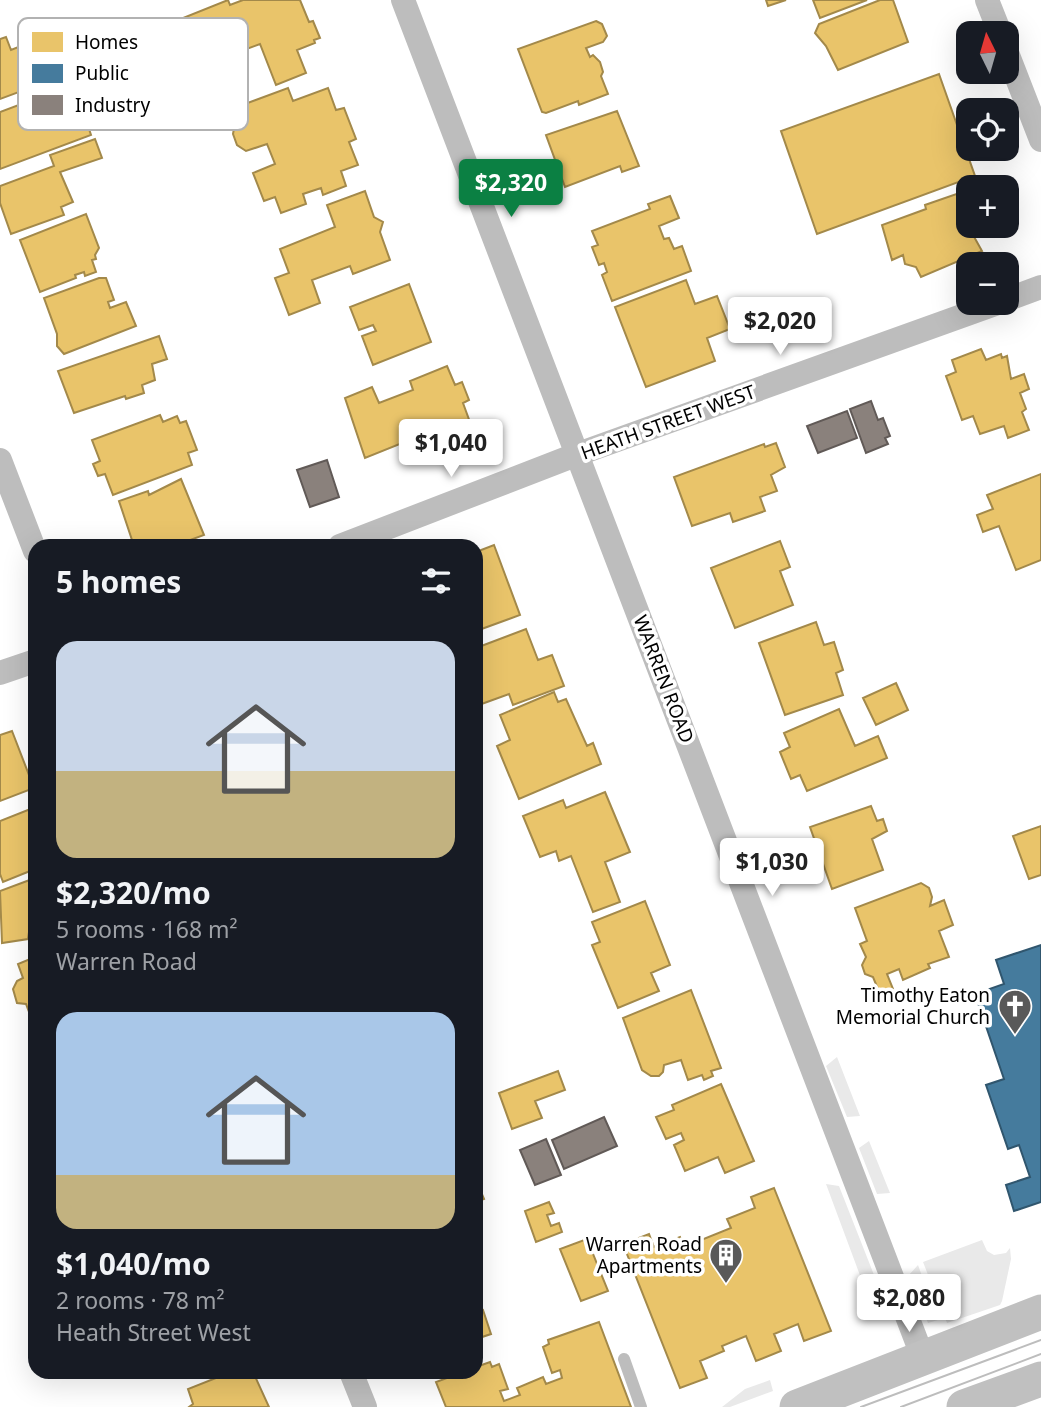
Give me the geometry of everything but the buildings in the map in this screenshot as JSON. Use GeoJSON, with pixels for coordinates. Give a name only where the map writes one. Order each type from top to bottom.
{"type":"FeatureCollection","features":[{"type":"Feature","properties":{"kind":"main road"},"geometry":{"type":"LineString","coordinates":[[797,1407],[1041,1312]]}},
{"type":"Feature","properties":{"kind":"main road"},"geometry":{"type":"LineString","coordinates":[[964,1407],[1041,1379]]}},
{"type":"Feature","properties":{"kind":"street","name":"WARREN ROAD"},"geometry":{"type":"LineString","coordinates":[[402,0],[923,1359]]}},
{"type":"Feature","properties":{"kind":"street"},"geometry":{"type":"LineString","coordinates":[[987,0],[995,21]]}},
{"type":"Feature","properties":{"kind":"street"},"geometry":{"type":"LineString","coordinates":[[1019,83],[1041,140]]}},
{"type":"Feature","properties":{"kind":"street"},"geometry":{"type":"LineString","coordinates":[[1019,295],[1041,287]]}},
{"type":"Feature","properties":{"kind":"street","name":"HEATH STREET WEST"},"geometry":{"type":"LineString","coordinates":[[358,539],[578,454],[965,315]]}},
{"type":"Feature","properties":{"kind":"street"},"geometry":{"type":"LineString","coordinates":[[0,460],[30,539]]}},
{"type":"Feature","properties":{"kind":"street"},"geometry":{"type":"LineString","coordinates":[[0,673],[28,663]]}},
{"type":"Feature","properties":{"kind":"street"},"geometry":{"type":"LineString","coordinates":[[354,1379],[365,1407]]}},
{"type":"Feature","properties":{"kind":"lane"},"geometry":{"type":"LineString","coordinates":[[624,1359],[641,1407]]}},
{"type":"Feature","properties":{"kind":"shaded area"},"geometry":{"type":"Polygon","coordinates":[[[837,1057],[860,1116],[847,1117],[826,1066],[837,1057]]]}},
{"type":"Feature","properties":{"kind":"shaded area"},"geometry":{"type":"Polygon","coordinates":[[[869,1141],[890,1193],[877,1194],[859,1148],[869,1141]]]}},
{"type":"Feature","properties":{"kind":"shaded area"},"geometry":{"type":"Polygon","coordinates":[[[826,1184],[839,1186],[887,1308],[874,1313],[826,1184]]]}},
{"type":"Feature","properties":{"kind":"shaded area"},"geometry":{"type":"Polygon","coordinates":[[[982,1240],[987,1251],[994,1255],[1006,1253],[1010,1248],[1011,1259],[1002,1301],[1000,1305],[947,1323],[923,1262],[982,1240]]]}},
{"type":"Feature","properties":{"kind":"shaded area"},"geometry":{"type":"Polygon","coordinates":[[[918,1265],[938,1320],[928,1323],[908,1276],[918,1265]]]}},
{"type":"Feature","properties":{"kind":"shaded area"},"geometry":{"type":"Polygon","coordinates":[[[770,1380],[773,1391],[730,1407],[722,1407],[745,1389],[770,1380]]]}},
{"type":"Feature","properties":{"kind":"tram line"},"geometry":{"type":"LineString","coordinates":[[861,1407],[1041,1340]]}},
{"type":"Feature","properties":{"kind":"tram line"},"geometry":{"type":"LineString","coordinates":[[901,1407],[1041,1354]]}},
{"type":"Feature","properties":{"kind":"place","name":"Timothy Eaton Memorial Church"},"geometry":{"type":"Point","coordinates":[1015,1036]}},
{"type":"Feature","properties":{"kind":"place","name":"Warren Road Apartments"},"geometry":{"type":"Point","coordinates":[726,1285]}}]}
